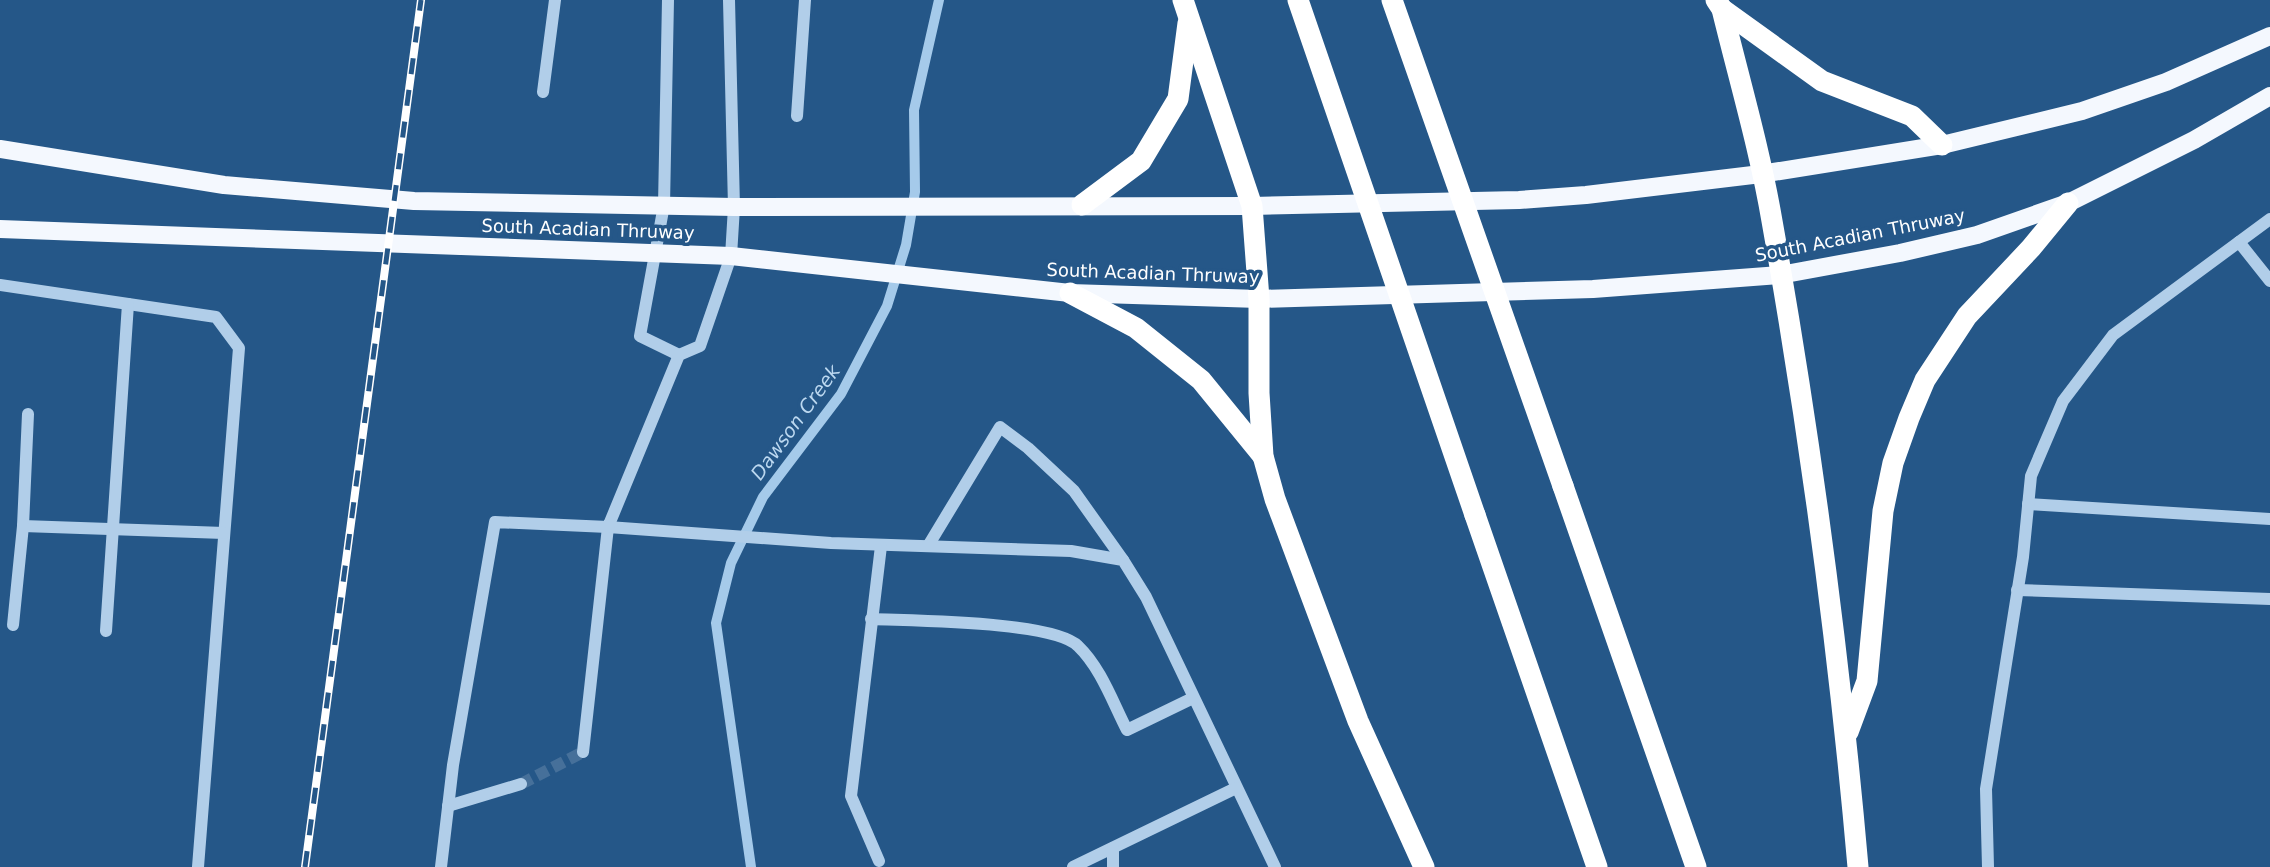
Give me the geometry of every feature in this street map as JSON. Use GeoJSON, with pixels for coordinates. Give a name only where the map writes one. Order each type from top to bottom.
{"type":"FeatureCollection","features":[{"type":"Feature","properties":{"kind":"highway"},"geometry":{"type":"LineString","coordinates":[[1298,0],[1597,867]]}},
{"type":"Feature","properties":{"kind":"highway"},"geometry":{"type":"LineString","coordinates":[[1392,0],[1696,867]]}},
{"type":"Feature","properties":{"kind":"highway"},"geometry":{"type":"LineString","coordinates":[[1719,5],[1822,81],[1912,116],[1942,145]]}},
{"type":"Feature","properties":{"kind":"highway"},"geometry":{"type":"LineString","coordinates":[[1719,5],[1772,218],[1820,519],[1846,737],[1858,867]]}},
{"type":"Feature","properties":{"kind":"highway"},"geometry":{"type":"LineString","coordinates":[[1082,205],[1141,161],[1178,99],[1186,9]]}},
{"type":"Feature","properties":{"kind":"highway"},"geometry":{"type":"LineString","coordinates":[[1186,9],[1252,206],[1259,299],[1259,393],[1263,456],[1275,499],[1358,721],[1424,867]]}},
{"type":"Feature","properties":{"kind":"highway"},"geometry":{"type":"LineString","coordinates":[[1846,737],[1867,681],[1878,549],[1890,475],[1920,393],[1967,316],[2031,248],[2068,203]]}},
{"type":"Feature","properties":{"kind":"highway"},"geometry":{"type":"LineString","coordinates":[[1070,293],[1136,328],[1202,380],[1263,456]]}},
{"type":"Feature","properties":{"kind":"main road","name":"South Acadian Thruway"},"geometry":{"type":"LineString","coordinates":[[0,149],[223,185],[352,198],[734,207],[1252,206],[1519,200],[1586,195],[1761,174],[1942,145],[2082,111],[2166,82],[2270,36]]}},
{"type":"Feature","properties":{"kind":"main road","name":"South Acadian Thruway"},"geometry":{"type":"LineString","coordinates":[[0,229],[731,256],[1070,293],[1259,299],[1593,289],[1780,275],[1900,253],[1977,235],[2068,203],[2194,140],[2270,96]]}},
{"type":"Feature","properties":{"kind":"lane"},"geometry":{"type":"LineString","coordinates":[[543,92],[555,0]]}},
{"type":"Feature","properties":{"kind":"lane"},"geometry":{"type":"LineString","coordinates":[[668,0],[664,205],[640,336],[679,355]]}},
{"type":"Feature","properties":{"kind":"lane"},"geometry":{"type":"LineString","coordinates":[[583,752],[608,527],[679,355],[700,346],[731,256],[734,207],[729,0]]}},
{"type":"Feature","properties":{"kind":"lane"},"geometry":{"type":"LineString","coordinates":[[797,116],[805,0]]}},
{"type":"Feature","properties":{"kind":"lane"},"geometry":{"type":"LineString","coordinates":[[1989,867],[1986,789],[2017,590],[2031,476],[2063,401],[2113,335],[2270,219]]}},
{"type":"Feature","properties":{"kind":"lane"},"geometry":{"type":"LineString","coordinates":[[2239,242],[2270,281]]}},
{"type":"Feature","properties":{"kind":"lane"},"geometry":{"type":"LineString","coordinates":[[0,285],[216,317],[239,348],[198,867]]}},
{"type":"Feature","properties":{"kind":"lane"},"geometry":{"type":"LineString","coordinates":[[106,631],[128,304]]}},
{"type":"Feature","properties":{"kind":"lane"},"geometry":{"type":"LineString","coordinates":[[13,625],[23,526],[29,414]]}},
{"type":"Feature","properties":{"kind":"lane"},"geometry":{"type":"LineString","coordinates":[[928,546],[1000,427],[1028,448],[1074,491],[1124,560],[1146,597],[1275,867]]}},
{"type":"Feature","properties":{"kind":"lane"},"geometry":{"type":"LineString","coordinates":[[2028,504],[2270,519]]}},
{"type":"Feature","properties":{"kind":"lane"},"geometry":{"type":"LineString","coordinates":[[441,867],[448,806],[495,522],[654,529],[831,544],[1071,551],[1124,560]]}},
{"type":"Feature","properties":{"kind":"lane"},"geometry":{"type":"LineString","coordinates":[[23,526],[224,533]]}},
{"type":"Feature","properties":{"kind":"lane"},"geometry":{"type":"LineString","coordinates":[[878,861],[851,796],[881,546]]}},
{"type":"Feature","properties":{"kind":"lane"},"geometry":{"type":"LineString","coordinates":[[2017,590],[2270,599]]}},
{"type":"Feature","properties":{"kind":"lane"},"geometry":{"type":"LineString","coordinates":[[871,619],[1033,629],[1077,644],[1097,671],[1127,730],[1194,698]]}},
{"type":"Feature","properties":{"kind":"lane"},"geometry":{"type":"LineString","coordinates":[[448,806],[521,784]]}},
{"type":"Feature","properties":{"kind":"lane"},"geometry":{"type":"LineString","coordinates":[[1073,867],[1236,788]]}},
{"type":"Feature","properties":{"kind":"lane"},"geometry":{"type":"LineString","coordinates":[[1113,848],[1113,867]]}},
{"type":"Feature","properties":{"kind":"waterway","name":"Dawson Creek"},"geometry":{"type":"LineString","coordinates":[[751,867],[716,623],[731,563],[763,497],[841,394],[887,306],[906,245],[915,192],[914,110],[939,0]]}},
{"type":"Feature","properties":{"kind":"tunnel"},"geometry":{"type":"LineString","coordinates":[[521,784],[583,752]]}},
{"type":"Feature","properties":{"kind":"railway"},"geometry":{"type":"LineString","coordinates":[[305,867],[421,0]]}}]}
